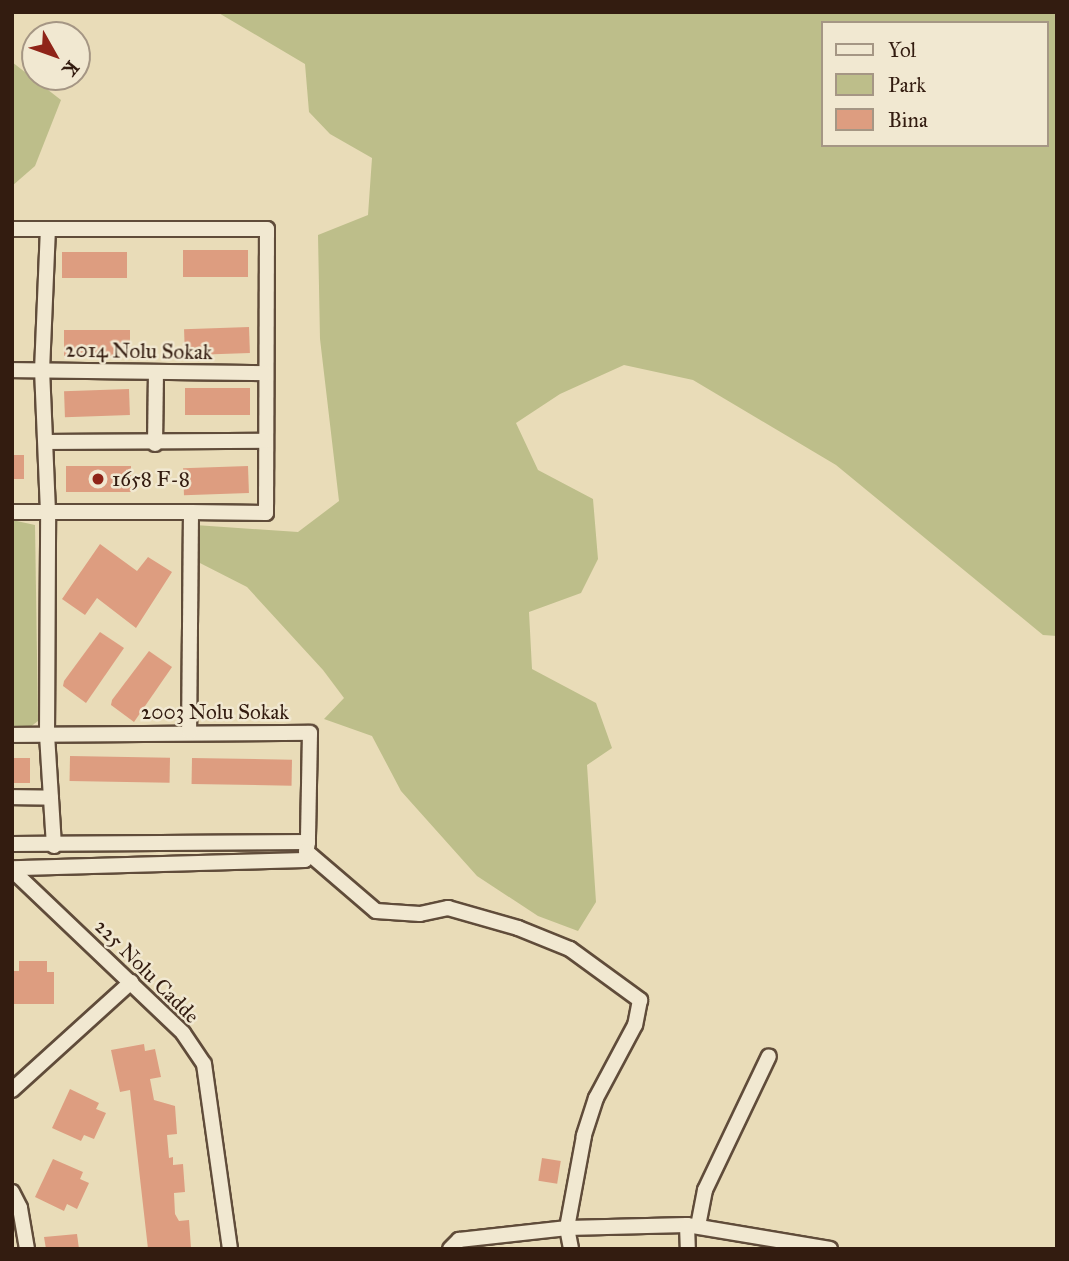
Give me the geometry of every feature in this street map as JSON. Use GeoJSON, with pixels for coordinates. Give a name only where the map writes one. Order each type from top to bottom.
{"type":"FeatureCollection","features":[{"type":"Feature","properties":{"kind":"street"},"geometry":{"type":"LineString","coordinates":[[12,229],[267,229],[266,513],[12,512]]}},
{"type":"Feature","properties":{"kind":"street"},"geometry":{"type":"LineString","coordinates":[[48,230],[42,371],[48,512],[47,735],[54,846]]}},
{"type":"Feature","properties":{"kind":"street","name":"2014 Nolu Sokak"},"geometry":{"type":"LineString","coordinates":[[12,370],[265,373]]}},
{"type":"Feature","properties":{"kind":"street"},"geometry":{"type":"LineString","coordinates":[[155,444],[156,372]]}},
{"type":"Feature","properties":{"kind":"street"},"geometry":{"type":"LineString","coordinates":[[47,442],[155,444],[266,441]]}},
{"type":"Feature","properties":{"kind":"street"},"geometry":{"type":"LineString","coordinates":[[190,732],[191,512]]}},
{"type":"Feature","properties":{"kind":"street","name":"2003 Nolu Sokak"},"geometry":{"type":"LineString","coordinates":[[12,735],[310,733],[307,846]]}},
{"type":"Feature","properties":{"kind":"street"},"geometry":{"type":"LineString","coordinates":[[12,797],[51,797]]}},
{"type":"Feature","properties":{"kind":"street"},"geometry":{"type":"LineString","coordinates":[[16,868],[37,843]]}},
{"type":"Feature","properties":{"kind":"street"},"geometry":{"type":"LineString","coordinates":[[12,844],[307,846],[376,911],[420,914],[448,908],[519,928],[570,949],[640,1000],[635,1025],[596,1098],[567,1228],[570,1249]]}},
{"type":"Feature","properties":{"kind":"street"},"geometry":{"type":"LineString","coordinates":[[16,868],[305,860],[307,846]]}},
{"type":"Feature","properties":{"kind":"street","name":"225 Nolu Cadde"},"geometry":{"type":"LineString","coordinates":[[16,868],[183,1033],[204,1064],[230,1249]]}},
{"type":"Feature","properties":{"kind":"street"},"geometry":{"type":"LineString","coordinates":[[12,1090],[131,982]]}},
{"type":"Feature","properties":{"kind":"street"},"geometry":{"type":"LineString","coordinates":[[688,1249],[705,1190],[769,1056]]}},
{"type":"Feature","properties":{"kind":"street"},"geometry":{"type":"LineString","coordinates":[[12,1192],[20,1208],[27,1249]]}},
{"type":"Feature","properties":{"kind":"street"},"geometry":{"type":"LineString","coordinates":[[450,1249],[459,1240],[567,1228],[693,1226],[830,1249]]}},
{"type":"Feature","properties":{"kind":"green space"},"geometry":{"type":"Polygon","coordinates":[[[217,12],[1057,12],[1057,636],[1043,635],[836,465],[693,380],[624,365],[560,394],[516,423],[538,470],[593,499],[598,559],[581,593],[529,612],[532,669],[596,703],[612,748],[587,765],[596,902],[578,931],[538,916],[477,876],[401,791],[372,736],[324,719],[344,698],[323,670],[247,587],[196,561],[195,525],[298,532],[339,501],[320,339],[318,235],[368,215],[372,158],[330,134],[309,112],[305,64],[217,12]]]}},
{"type":"Feature","properties":{"kind":"green space"},"geometry":{"type":"Polygon","coordinates":[[[12,62],[21,69],[21,91],[49,91],[61,100],[35,166],[12,186],[12,62]]]}},
{"type":"Feature","properties":{"kind":"green space"},"geometry":{"type":"Polygon","coordinates":[[[12,520],[35,525],[38,721],[29,728],[12,728],[12,520]]]}},
{"type":"Feature","properties":{"kind":"building"},"geometry":{"type":"Polygon","coordinates":[[[183,250],[248,250],[248,277],[183,277],[183,250]]]}},
{"type":"Feature","properties":{"kind":"building"},"geometry":{"type":"Polygon","coordinates":[[[62,252],[127,252],[127,278],[62,278],[62,252]]]}},
{"type":"Feature","properties":{"kind":"building"},"geometry":{"type":"Polygon","coordinates":[[[249,327],[250,353],[185,355],[184,329],[249,327]]]}},
{"type":"Feature","properties":{"kind":"building"},"geometry":{"type":"Polygon","coordinates":[[[64,330],[130,330],[130,356],[64,356],[64,330]]]}},
{"type":"Feature","properties":{"kind":"building"},"geometry":{"type":"Polygon","coordinates":[[[185,388],[250,388],[250,415],[185,415],[185,388]]]}},
{"type":"Feature","properties":{"kind":"building"},"geometry":{"type":"Polygon","coordinates":[[[129,389],[130,415],[65,417],[64,391],[129,389]]]}},
{"type":"Feature","properties":{"kind":"building"},"geometry":{"type":"Polygon","coordinates":[[[12,455],[24,455],[24,479],[12,479],[12,455]]]}},
{"type":"Feature","properties":{"kind":"building","name":"1658 F-8"},"geometry":{"type":"Polygon","coordinates":[[[66,466],[131,466],[131,492],[66,492],[66,466]]]}},
{"type":"Feature","properties":{"kind":"building"},"geometry":{"type":"Polygon","coordinates":[[[248,466],[249,493],[184,495],[183,468],[248,466]]]}},
{"type":"Feature","properties":{"kind":"building"},"geometry":{"type":"Polygon","coordinates":[[[100,544],[137,571],[148,557],[172,572],[136,628],[97,598],[85,615],[62,599],[100,544]]]}},
{"type":"Feature","properties":{"kind":"building"},"geometry":{"type":"Polygon","coordinates":[[[100,632],[124,648],[86,703],[63,686],[100,632]]]}},
{"type":"Feature","properties":{"kind":"building"},"geometry":{"type":"Polygon","coordinates":[[[149,651],[172,667],[134,722],[111,705],[112,700],[149,651]]]}},
{"type":"Feature","properties":{"kind":"building"},"geometry":{"type":"Polygon","coordinates":[[[70,756],[170,758],[170,783],[70,781],[70,756]]]}},
{"type":"Feature","properties":{"kind":"building"},"geometry":{"type":"Polygon","coordinates":[[[12,758],[30,758],[30,783],[12,783],[12,758]]]}},
{"type":"Feature","properties":{"kind":"building"},"geometry":{"type":"Polygon","coordinates":[[[192,758],[292,760],[292,786],[192,784],[192,758]]]}},
{"type":"Feature","properties":{"kind":"building"},"geometry":{"type":"Polygon","coordinates":[[[19,961],[47,961],[47,972],[54,972],[54,1004],[12,1004],[12,971],[19,971],[19,961]]]}},
{"type":"Feature","properties":{"kind":"building"},"geometry":{"type":"Polygon","coordinates":[[[144,1044],[145,1051],[155,1049],[161,1077],[150,1079],[154,1100],[175,1106],[177,1134],[167,1135],[169,1158],[173,1157],[173,1165],[183,1164],[185,1192],[174,1193],[175,1214],[179,1221],[189,1220],[191,1248],[148,1249],[130,1090],[120,1092],[111,1050],[144,1044]]]}},
{"type":"Feature","properties":{"kind":"building"},"geometry":{"type":"Polygon","coordinates":[[[70,1089],[99,1103],[96,1109],[106,1113],[94,1139],[84,1135],[81,1141],[52,1128],[70,1089]]]}},
{"type":"Feature","properties":{"kind":"building"},"geometry":{"type":"Polygon","coordinates":[[[542,1158],[561,1161],[557,1184],[538,1181],[542,1158]]]}},
{"type":"Feature","properties":{"kind":"building"},"geometry":{"type":"Polygon","coordinates":[[[53,1159],[83,1172],[80,1179],[89,1183],[77,1209],[67,1204],[64,1211],[35,1197],[53,1159]]]}},
{"type":"Feature","properties":{"kind":"building"},"geometry":{"type":"Polygon","coordinates":[[[77,1234],[79,1249],[46,1249],[44,1237],[77,1234]]]}},
{"type":"Feature","properties":{"kind":"place","name":"1658 F-8"},"geometry":{"type":"Point","coordinates":[98,479]}}]}
